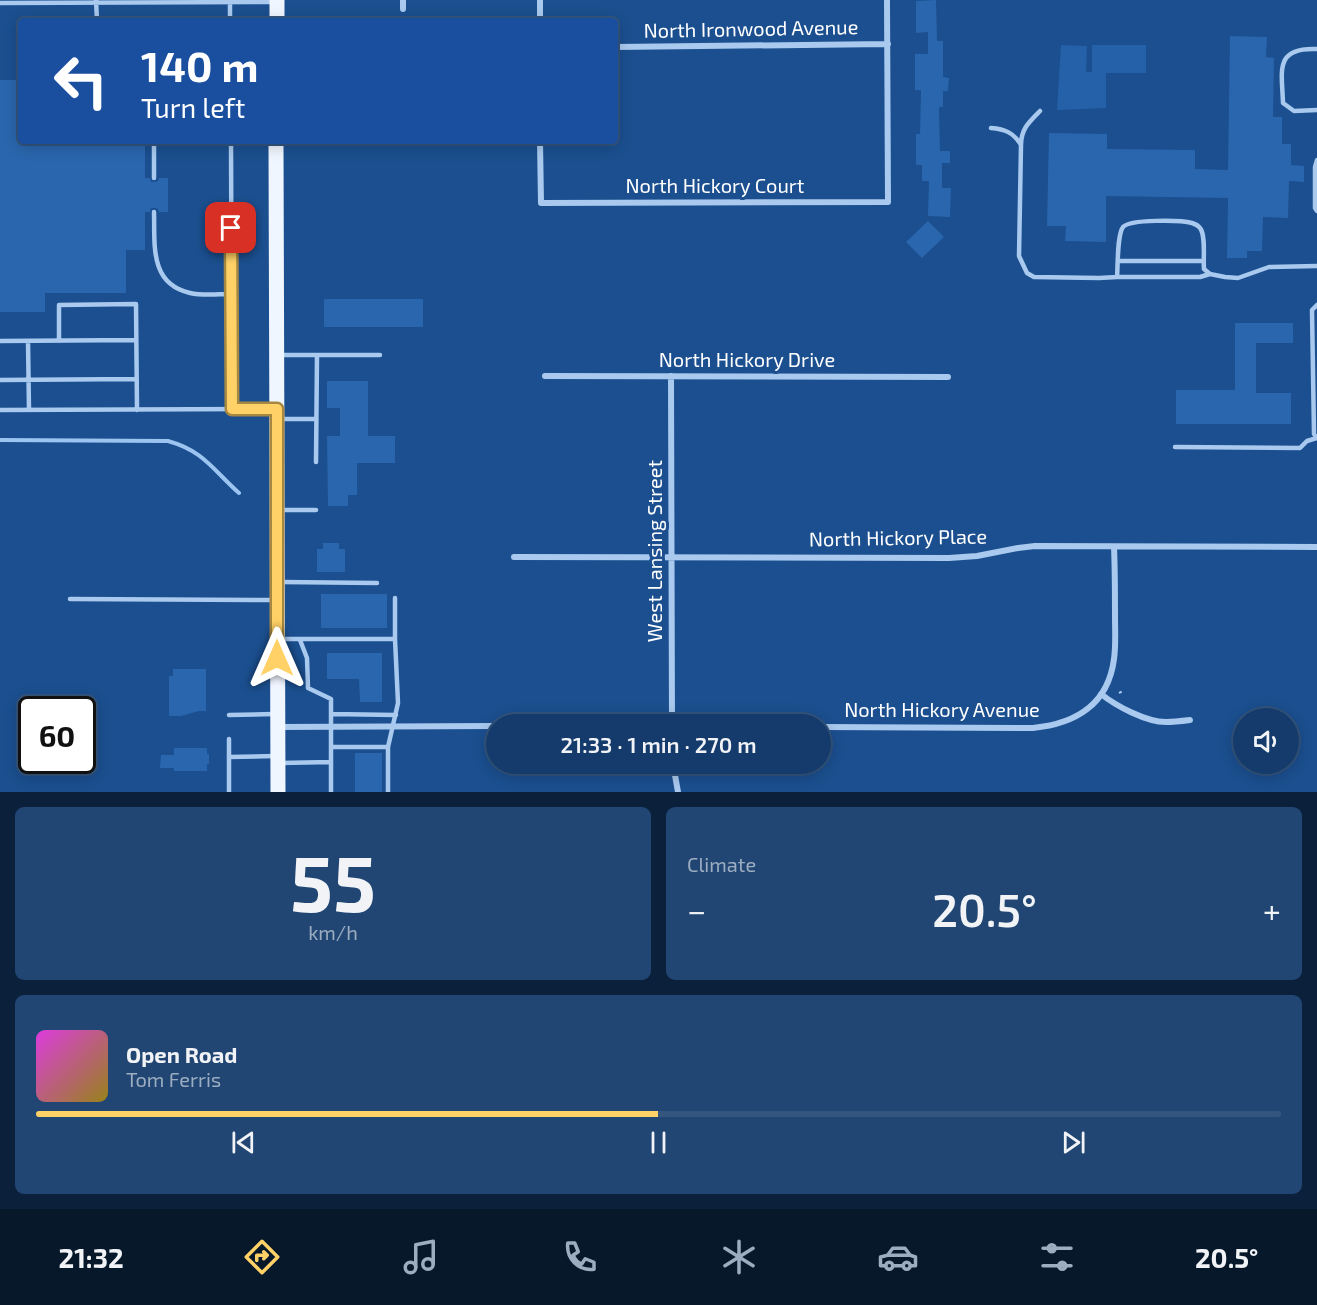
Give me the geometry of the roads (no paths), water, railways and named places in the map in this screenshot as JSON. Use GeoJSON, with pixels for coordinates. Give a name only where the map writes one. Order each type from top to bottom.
{"type":"FeatureCollection","features":[{"type":"Feature","properties":{"kind":"main road"},"geometry":{"type":"LineString","coordinates":[[277,1],[277,18]]}},
{"type":"Feature","properties":{"kind":"main road"},"geometry":{"type":"LineString","coordinates":[[276,144],[278,792]]}},
{"type":"Feature","properties":{"kind":"street"},"geometry":{"type":"LineString","coordinates":[[403,0],[403,9]]}},
{"type":"Feature","properties":{"kind":"street"},"geometry":{"type":"LineString","coordinates":[[540,0],[540,18]]}},
{"type":"Feature","properties":{"kind":"street"},"geometry":{"type":"LineString","coordinates":[[888,0],[888,44]]}},
{"type":"Feature","properties":{"kind":"street","name":"North Ironwood Avenue"},"geometry":{"type":"LineString","coordinates":[[618,47],[888,44]]}},
{"type":"Feature","properties":{"kind":"street","name":"North Hickory Court"},"geometry":{"type":"LineString","coordinates":[[540,144],[541,203],[888,202],[888,44]]}},
{"type":"Feature","properties":{"kind":"street","name":"North Hickory Drive"},"geometry":{"type":"LineString","coordinates":[[545,376],[948,377]]}},
{"type":"Feature","properties":{"kind":"street","name":"West Lansing Street"},"geometry":{"type":"LineString","coordinates":[[671,376],[672,714]]}},
{"type":"Feature","properties":{"kind":"street","name":"North Hickory Place"},"geometry":{"type":"LineString","coordinates":[[514,556],[960,557],[987,555],[1025,547],[1317,547]]}},
{"type":"Feature","properties":{"kind":"street"},"geometry":{"type":"LineString","coordinates":[[1114,547],[1115,656],[1109,678],[1101,694],[1117,705],[1152,719],[1166,722],[1190,720]]}},
{"type":"Feature","properties":{"kind":"street","name":"North Hickory Avenue"},"geometry":{"type":"LineString","coordinates":[[831,727],[1033,728],[1075,718],[1089,708],[1101,694]]}},
{"type":"Feature","properties":{"kind":"street"},"geometry":{"type":"LineString","coordinates":[[277,721],[331,726],[486,726]]}},
{"type":"Feature","properties":{"kind":"street"},"geometry":{"type":"LineString","coordinates":[[675,774],[678,792]]}},
{"type":"Feature","properties":{"kind":"lane"},"geometry":{"type":"LineString","coordinates":[[96,1],[97,18]]}},
{"type":"Feature","properties":{"kind":"lane"},"geometry":{"type":"LineString","coordinates":[[230,1],[230,18]]}},
{"type":"Feature","properties":{"kind":"lane"},"geometry":{"type":"LineString","coordinates":[[0,3],[277,1]]}},
{"type":"Feature","properties":{"kind":"lane"},"geometry":{"type":"LineString","coordinates":[[1317,49],[1304,48],[1291,51],[1284,59],[1282,72],[1282,103],[1294,111],[1317,110]]}},
{"type":"Feature","properties":{"kind":"lane"},"geometry":{"type":"LineString","coordinates":[[1040,111],[1026,126],[1021,137],[1019,256],[1028,273],[1034,277],[1099,278],[1200,277],[1210,274]]}},
{"type":"Feature","properties":{"kind":"lane"},"geometry":{"type":"LineString","coordinates":[[991,128],[1009,132],[1021,145]]}},
{"type":"Feature","properties":{"kind":"lane"},"geometry":{"type":"LineString","coordinates":[[154,144],[154,178]]}},
{"type":"Feature","properties":{"kind":"lane"},"geometry":{"type":"LineString","coordinates":[[231,144],[232,409]]}},
{"type":"Feature","properties":{"kind":"lane"},"geometry":{"type":"LineString","coordinates":[[1317,160],[1315,208],[1317,211]]}},
{"type":"Feature","properties":{"kind":"lane"},"geometry":{"type":"LineString","coordinates":[[154,212],[157,264],[171,284],[191,294],[232,294]]}},
{"type":"Feature","properties":{"kind":"lane"},"geometry":{"type":"LineString","coordinates":[[1118,277],[1120,234],[1124,226],[1140,221],[1191,223],[1200,228],[1203,235],[1204,269],[1210,274],[1225,278],[1238,278],[1269,267],[1317,266]]}},
{"type":"Feature","properties":{"kind":"lane"},"geometry":{"type":"LineString","coordinates":[[1118,261],[1203,261]]}},
{"type":"Feature","properties":{"kind":"lane"},"geometry":{"type":"LineString","coordinates":[[59,341],[59,305],[136,304],[137,410]]}},
{"type":"Feature","properties":{"kind":"lane"},"geometry":{"type":"LineString","coordinates":[[1175,447],[1300,448],[1307,441],[1317,438],[1314,434],[1312,310],[1317,305]]}},
{"type":"Feature","properties":{"kind":"lane"},"geometry":{"type":"LineString","coordinates":[[0,341],[136,340]]}},
{"type":"Feature","properties":{"kind":"lane"},"geometry":{"type":"LineString","coordinates":[[28,341],[29,410]]}},
{"type":"Feature","properties":{"kind":"lane"},"geometry":{"type":"LineString","coordinates":[[277,355],[380,355]]}},
{"type":"Feature","properties":{"kind":"lane"},"geometry":{"type":"LineString","coordinates":[[316,355],[316,462]]}},
{"type":"Feature","properties":{"kind":"lane"},"geometry":{"type":"LineString","coordinates":[[0,380],[137,379]]}},
{"type":"Feature","properties":{"kind":"lane"},"geometry":{"type":"LineString","coordinates":[[0,410],[232,409],[316,419]]}},
{"type":"Feature","properties":{"kind":"lane"},"geometry":{"type":"LineString","coordinates":[[277,510],[316,510]]}},
{"type":"Feature","properties":{"kind":"lane"},"geometry":{"type":"LineString","coordinates":[[277,582],[377,583]]}},
{"type":"Feature","properties":{"kind":"lane"},"geometry":{"type":"LineString","coordinates":[[388,792],[388,747],[398,703],[395,598]]}},
{"type":"Feature","properties":{"kind":"lane"},"geometry":{"type":"LineString","coordinates":[[70,599],[277,600]]}},
{"type":"Feature","properties":{"kind":"lane"},"geometry":{"type":"LineString","coordinates":[[277,639],[395,639]]}},
{"type":"Feature","properties":{"kind":"lane"},"geometry":{"type":"LineString","coordinates":[[300,640],[307,658],[308,688],[331,699],[331,792]]}},
{"type":"Feature","properties":{"kind":"lane"},"geometry":{"type":"LineString","coordinates":[[331,714],[396,714]]}},
{"type":"Feature","properties":{"kind":"lane"},"geometry":{"type":"LineString","coordinates":[[229,715],[277,721]]}},
{"type":"Feature","properties":{"kind":"lane"},"geometry":{"type":"LineString","coordinates":[[229,739],[229,792]]}},
{"type":"Feature","properties":{"kind":"lane"},"geometry":{"type":"LineString","coordinates":[[331,747],[388,747]]}},
{"type":"Feature","properties":{"kind":"lane"},"geometry":{"type":"LineString","coordinates":[[229,757],[331,762]]}},
{"type":"Feature","properties":{"kind":"waterway"},"geometry":{"type":"LineString","coordinates":[[0,440],[168,441],[191,450],[239,493]]}}]}
